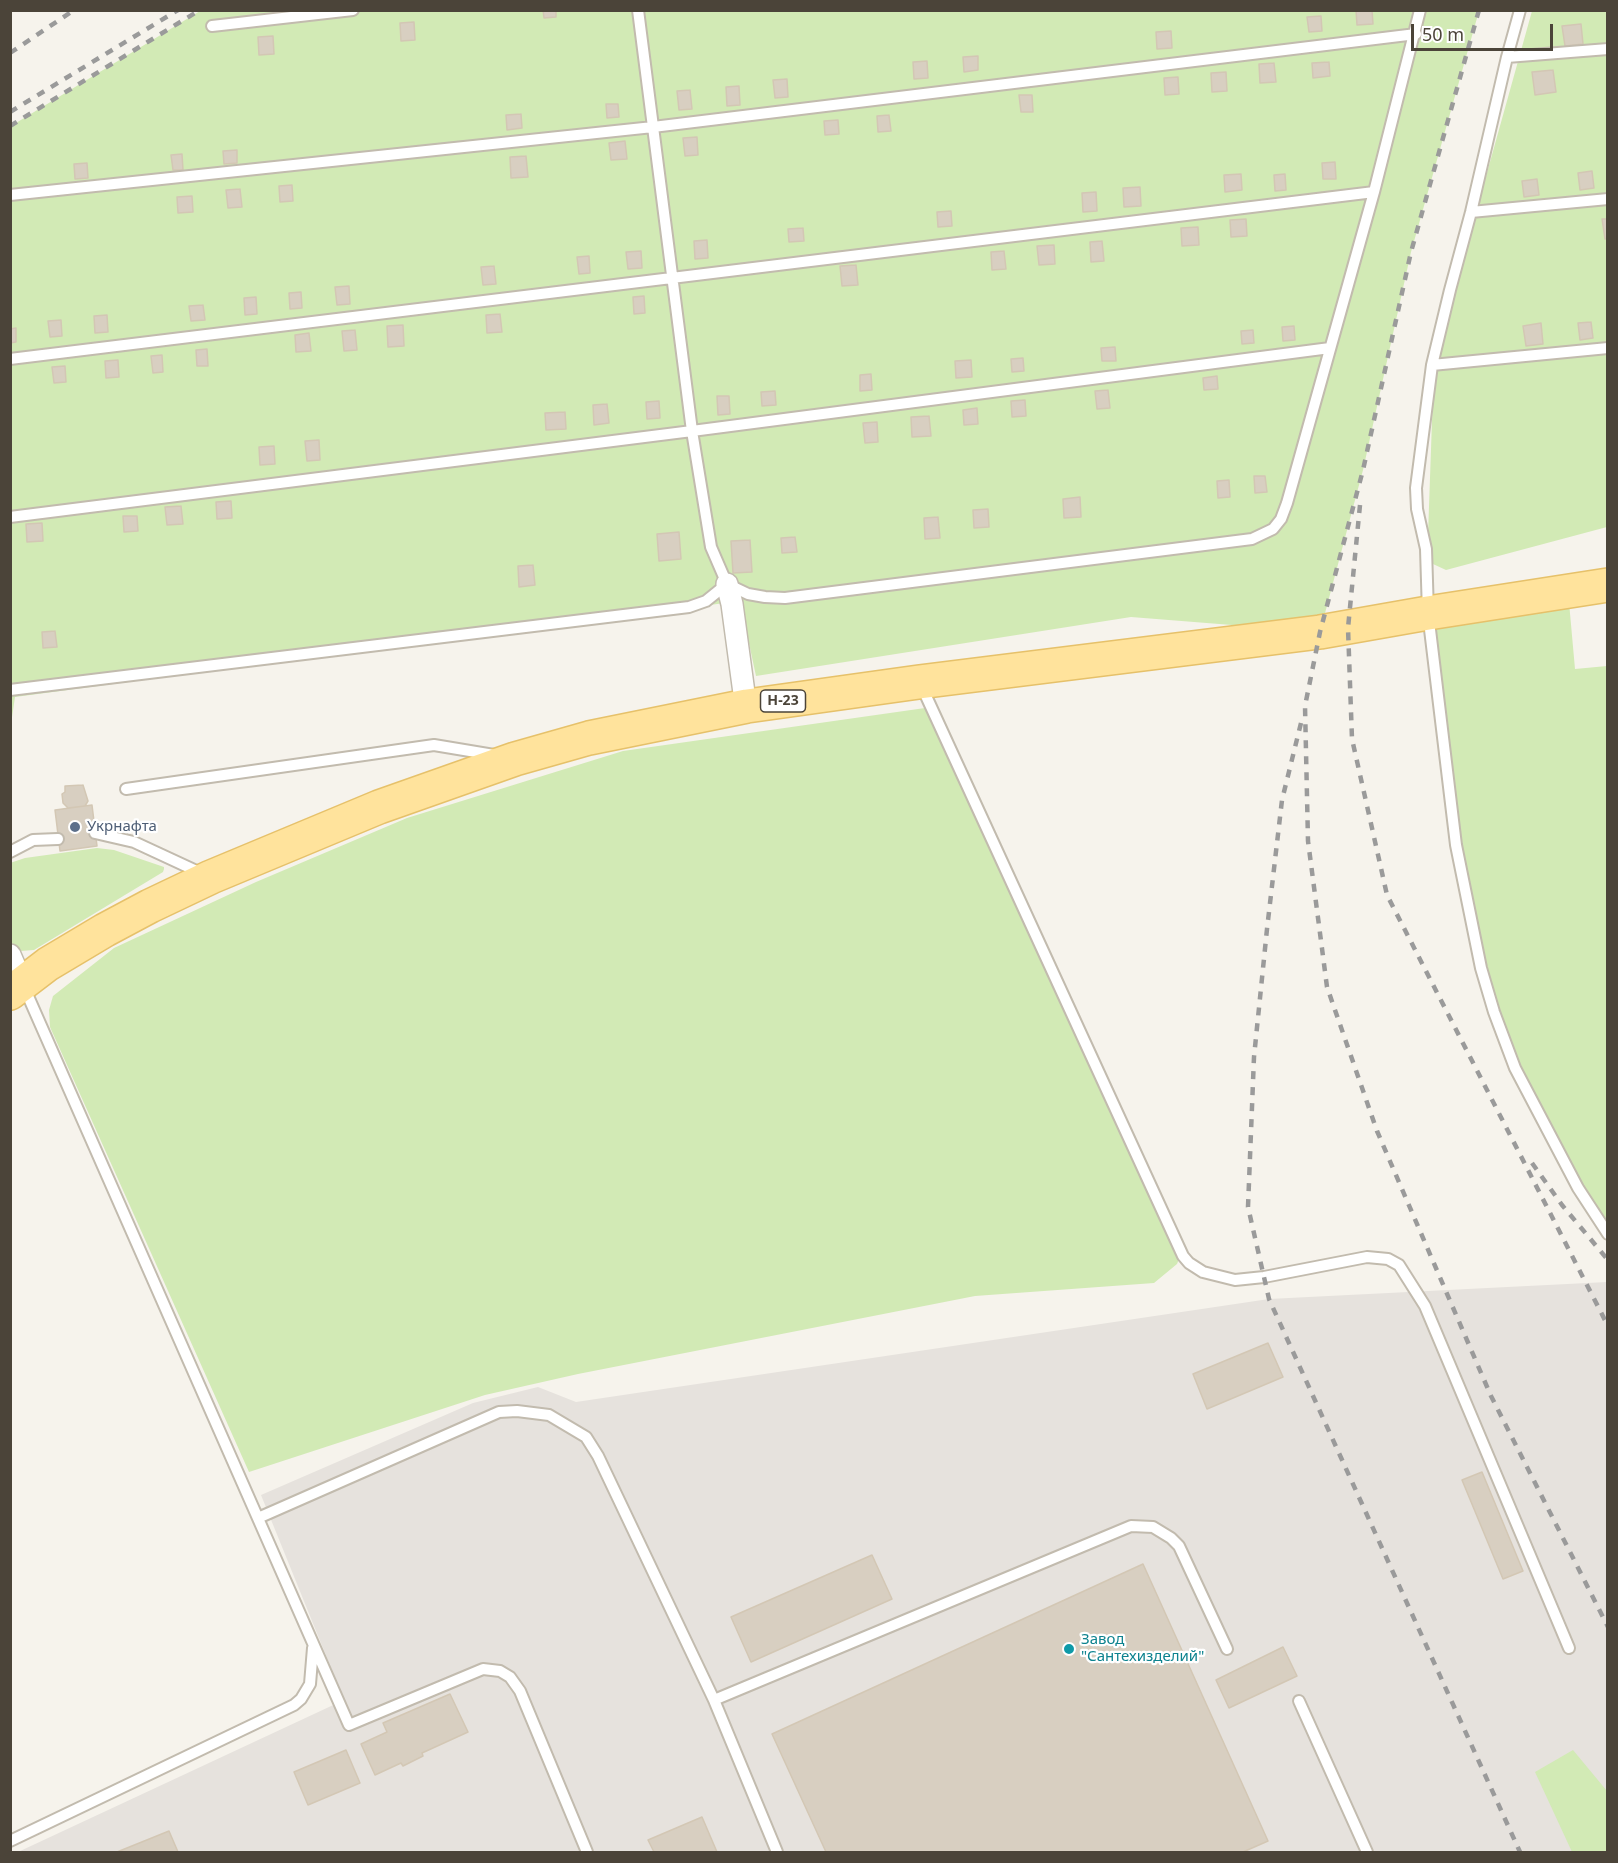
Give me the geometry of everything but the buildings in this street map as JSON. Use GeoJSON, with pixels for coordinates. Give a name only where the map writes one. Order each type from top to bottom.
{"type":"FeatureCollection","features":[{"type":"Feature","properties":{"kind":"main road","name":"Н-23"},"geometry":{"type":"LineString","coordinates":[[14,977],[48,964],[150,906],[379,807],[515,759],[589,738],[747,706],[1320,632],[1608,585]]}},
{"type":"Feature","properties":{"kind":"street"},"geometry":{"type":"LineString","coordinates":[[727,584],[747,706]]}},
{"type":"Feature","properties":{"kind":"lane"},"geometry":{"type":"LineString","coordinates":[[212,26],[353,10]]}},
{"type":"Feature","properties":{"kind":"lane"},"geometry":{"type":"LineString","coordinates":[[638,10],[692,431],[711,547],[727,584],[748,594],[784,598],[1252,539],[1273,529],[1281,519],[1287,503],[1374,192],[1416,34],[1420,10]]}},
{"type":"Feature","properties":{"kind":"lane"},"geometry":{"type":"LineString","coordinates":[[1520,10],[1432,365],[1416,488],[1417,509],[1426,549],[1428,613],[1456,845],[1481,968],[1494,1012],[1515,1068],[1578,1188],[1608,1234]]}},
{"type":"Feature","properties":{"kind":"lane"},"geometry":{"type":"LineString","coordinates":[[10,195],[653,127],[1416,34]]}},
{"type":"Feature","properties":{"kind":"lane"},"geometry":{"type":"LineString","coordinates":[[1507,57],[1608,49]]}},
{"type":"Feature","properties":{"kind":"lane"},"geometry":{"type":"LineString","coordinates":[[10,358],[1374,192]]}},
{"type":"Feature","properties":{"kind":"lane"},"geometry":{"type":"LineString","coordinates":[[1471,212],[1608,199]]}},
{"type":"Feature","properties":{"kind":"lane"},"geometry":{"type":"LineString","coordinates":[[10,517],[1330,348]]}},
{"type":"Feature","properties":{"kind":"lane"},"geometry":{"type":"LineString","coordinates":[[1432,365],[1608,348]]}},
{"type":"Feature","properties":{"kind":"lane"},"geometry":{"type":"LineString","coordinates":[[10,690],[689,607],[706,601],[727,584]]}},
{"type":"Feature","properties":{"kind":"lane"},"geometry":{"type":"LineString","coordinates":[[920,682],[1183,1256],[1203,1272],[1235,1280],[1264,1277],[1367,1257],[1388,1259],[1400,1265],[1425,1306],[1569,1648]]}},
{"type":"Feature","properties":{"kind":"lane"},"geometry":{"type":"LineString","coordinates":[[126,789],[434,745],[515,759]]}},
{"type":"Feature","properties":{"kind":"lane"},"geometry":{"type":"LineString","coordinates":[[95,833],[134,842],[212,878]]}},
{"type":"Feature","properties":{"kind":"lane"},"geometry":{"type":"LineString","coordinates":[[10,852],[33,840],[58,838]]}},
{"type":"Feature","properties":{"kind":"lane"},"geometry":{"type":"LineString","coordinates":[[14,977],[349,1725],[483,1669],[500,1671],[510,1677],[520,1691],[587,1852]]}},
{"type":"Feature","properties":{"kind":"lane"},"geometry":{"type":"LineString","coordinates":[[258,1518],[499,1412],[517,1411],[549,1415],[586,1437],[598,1456],[714,1700],[777,1852]]}},
{"type":"Feature","properties":{"kind":"lane"},"geometry":{"type":"LineString","coordinates":[[714,1700],[1131,1526],[1153,1527],[1179,1546],[1227,1649]]}},
{"type":"Feature","properties":{"kind":"lane"},"geometry":{"type":"LineString","coordinates":[[10,1841],[294,1705],[301,1699],[310,1684],[313,1643]]}},
{"type":"Feature","properties":{"kind":"lane"},"geometry":{"type":"LineString","coordinates":[[1299,1701],[1367,1852]]}},
{"type":"Feature","properties":{"kind":"shaded area"},"geometry":{"type":"Polygon","coordinates":[[[1607,1282],[1607,1852],[18,1852],[344,1700],[261,1495],[473,1403],[538,1387],[576,1402],[1269,1299],[1607,1282]]]}},
{"type":"Feature","properties":{"kind":"green space"},"geometry":{"type":"Polygon","coordinates":[[[200,11],[1479,11],[1411,252],[1363,470],[1320,632],[1131,617],[756,676],[740,601],[15,697],[11,724],[11,126],[200,11]]]}},
{"type":"Feature","properties":{"kind":"green space"},"geometry":{"type":"Polygon","coordinates":[[[1532,11],[1607,11],[1607,527],[1446,570],[1433,564],[1428,535],[1433,392],[1446,320],[1532,11]]]}},
{"type":"Feature","properties":{"kind":"green space"},"geometry":{"type":"Polygon","coordinates":[[[1568,591],[1575,669],[1607,666],[1607,1234],[1515,1068],[1469,913],[1428,613],[1568,591]]]}},
{"type":"Feature","properties":{"kind":"green space"},"geometry":{"type":"Polygon","coordinates":[[[925,708],[1179,1259],[1177,1264],[1154,1283],[975,1296],[578,1374],[485,1395],[249,1472],[50,1027],[49,1010],[53,996],[114,948],[256,882],[407,818],[623,751],[925,708]]]}},
{"type":"Feature","properties":{"kind":"green space"},"geometry":{"type":"Polygon","coordinates":[[[97,848],[114,850],[164,867],[163,872],[34,950],[21,951],[13,946],[10,863],[25,858],[97,848]]]}},
{"type":"Feature","properties":{"kind":"green space"},"geometry":{"type":"Polygon","coordinates":[[[1573,1750],[1607,1791],[1607,1852],[1572,1852],[1535,1772],[1573,1750]]]}},
{"type":"Feature","properties":{"kind":"railway"},"geometry":{"type":"LineString","coordinates":[[10,53],[74,10]]}},
{"type":"Feature","properties":{"kind":"railway"},"geometry":{"type":"LineString","coordinates":[[10,112],[178,10]]}},
{"type":"Feature","properties":{"kind":"railway"},"geometry":{"type":"LineString","coordinates":[[10,126],[200,10]]}},
{"type":"Feature","properties":{"kind":"railway"},"geometry":{"type":"LineString","coordinates":[[1479,10],[1411,252],[1363,470],[1320,632],[1305,706],[1308,841],[1327,987],[1377,1131],[1491,1396],[1608,1627]]}},
{"type":"Feature","properties":{"kind":"railway"},"geometry":{"type":"LineString","coordinates":[[1360,505],[1348,628],[1352,739],[1387,895],[1608,1326]]}},
{"type":"Feature","properties":{"kind":"railway"},"geometry":{"type":"LineString","coordinates":[[1301,723],[1282,800],[1267,929],[1254,1057],[1248,1207],[1269,1299],[1520,1852]]}},
{"type":"Feature","properties":{"kind":"railway"},"geometry":{"type":"LineString","coordinates":[[1532,1163],[1562,1205],[1608,1260]]}},
{"type":"Feature","properties":{"kind":"place","name":"Укрнафта"},"geometry":{"type":"Point","coordinates":[75,827]}},
{"type":"Feature","properties":{"kind":"place","name":"Завод \"Сантехизделий\""},"geometry":{"type":"Point","coordinates":[1069,1649]}}]}
